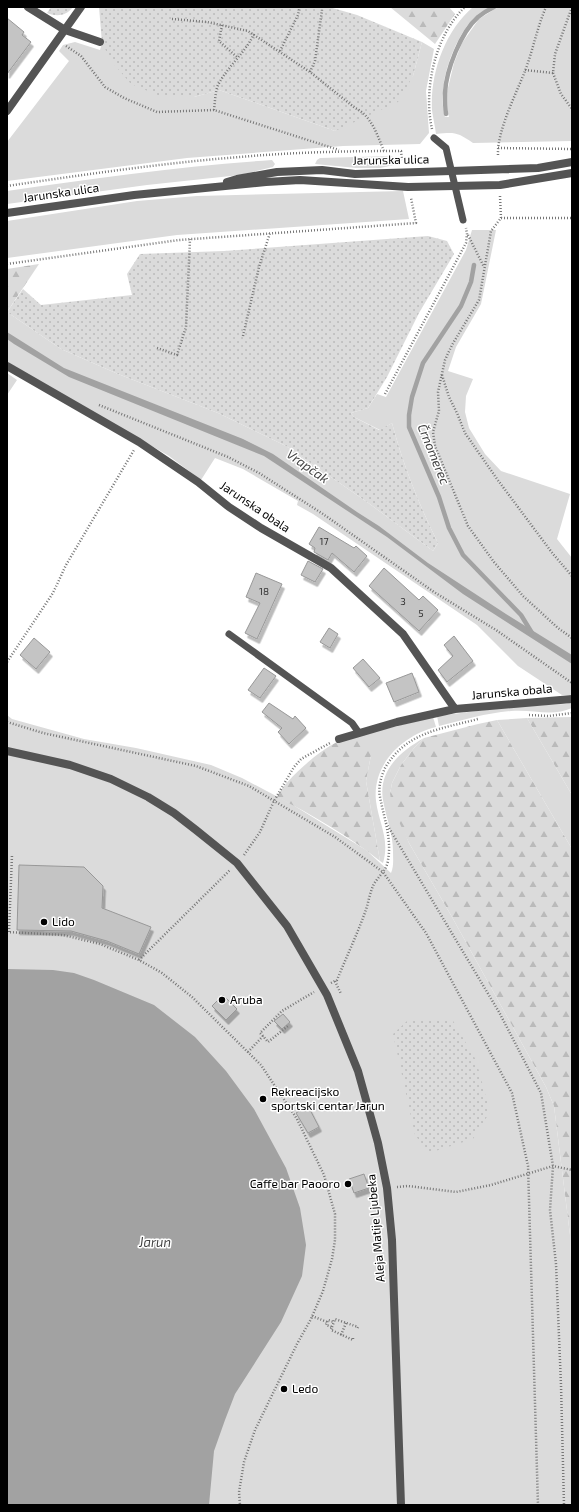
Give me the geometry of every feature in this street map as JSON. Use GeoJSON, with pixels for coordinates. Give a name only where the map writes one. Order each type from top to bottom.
{"type":"FeatureCollection","features":[{"type":"Feature","properties":{"kind":"street"},"geometry":{"type":"LineString","coordinates":[[28,7],[65,30],[100,42]]}},
{"type":"Feature","properties":{"kind":"street"},"geometry":{"type":"LineString","coordinates":[[7,111],[81,7]]}},
{"type":"Feature","properties":{"kind":"street","name":"Jarunska ulica"},"geometry":{"type":"LineString","coordinates":[[213,187],[237,179],[277,172],[322,170],[355,174],[451,171],[538,168],[572,162]]}},
{"type":"Feature","properties":{"kind":"street","name":"Jarunska ulica"},"geometry":{"type":"LineString","coordinates":[[7,213],[134,195],[300,180],[408,187],[500,185],[515,184],[572,173]]}},
{"type":"Feature","properties":{"kind":"street","name":"Jarunska obala"},"geometry":{"type":"LineString","coordinates":[[7,366],[139,442],[198,482],[229,507],[261,528],[331,568],[403,634],[455,709]]}},
{"type":"Feature","properties":{"kind":"street","name":"Jarunska obala"},"geometry":{"type":"LineString","coordinates":[[339,739],[455,709],[572,699]]}},
{"type":"Feature","properties":{"kind":"street","name":"Aleja Matije Ljubeka"},"geometry":{"type":"LineString","coordinates":[[7,751],[70,765],[111,779],[148,797],[174,813],[237,863],[287,926],[327,995],[358,1071],[378,1143],[387,1188],[392,1240],[401,1505]]}},
{"type":"Feature","properties":{"kind":"lane"},"geometry":{"type":"LineString","coordinates":[[434,138],[446,148],[463,220]]}},
{"type":"Feature","properties":{"kind":"lane"},"geometry":{"type":"LineString","coordinates":[[229,634],[352,723],[359,733]]}},
{"type":"Feature","properties":{"kind":"path"},"geometry":{"type":"LineString","coordinates":[[280,51],[298,15],[300,7]]}},
{"type":"Feature","properties":{"kind":"path"},"geometry":{"type":"LineString","coordinates":[[434,138],[430,119],[429,97],[432,71],[439,46],[451,24],[465,7]]}},
{"type":"Feature","properties":{"kind":"path"},"geometry":{"type":"LineString","coordinates":[[498,155],[498,148],[513,97],[525,70],[538,27],[546,7]]}},
{"type":"Feature","properties":{"kind":"path"},"geometry":{"type":"LineString","coordinates":[[572,7],[554,54],[553,73],[561,94],[572,109]]}},
{"type":"Feature","properties":{"kind":"path"},"geometry":{"type":"LineString","coordinates":[[310,72],[315,61],[322,10]]}},
{"type":"Feature","properties":{"kind":"path"},"geometry":{"type":"LineString","coordinates":[[172,20],[207,22],[248,31],[254,34],[310,72],[355,108],[363,112],[370,119],[384,151]]}},
{"type":"Feature","properties":{"kind":"path"},"geometry":{"type":"LineString","coordinates":[[222,25],[219,41],[238,58]]}},
{"type":"Feature","properties":{"kind":"path"},"geometry":{"type":"LineString","coordinates":[[214,110],[217,86],[245,51],[254,34]]}},
{"type":"Feature","properties":{"kind":"path"},"geometry":{"type":"LineString","coordinates":[[58,39],[62,44],[81,56],[105,86],[124,98],[157,112],[214,110],[342,151]]}},
{"type":"Feature","properties":{"kind":"path"},"geometry":{"type":"LineString","coordinates":[[525,70],[553,73]]}},
{"type":"Feature","properties":{"kind":"path"},"geometry":{"type":"LineString","coordinates":[[498,148],[572,148]]}},
{"type":"Feature","properties":{"kind":"path"},"geometry":{"type":"LineString","coordinates":[[7,186],[124,170],[243,157],[342,151],[401,151],[402,160]]}},
{"type":"Feature","properties":{"kind":"path"},"geometry":{"type":"LineString","coordinates":[[7,264],[190,239],[416,223],[409,192]]}},
{"type":"Feature","properties":{"kind":"path"},"geometry":{"type":"LineString","coordinates":[[500,193],[501,218],[491,231],[479,300],[452,344],[445,360],[438,392],[439,411],[433,432],[435,446],[468,526],[494,562],[523,596],[558,628],[572,638]]}},
{"type":"Feature","properties":{"kind":"path"},"geometry":{"type":"LineString","coordinates":[[501,218],[572,218]]}},
{"type":"Feature","properties":{"kind":"path"},"geometry":{"type":"LineString","coordinates":[[463,220],[467,234],[484,267]]}},
{"type":"Feature","properties":{"kind":"path"},"geometry":{"type":"LineString","coordinates":[[243,336],[259,267],[270,233]]}},
{"type":"Feature","properties":{"kind":"path"},"geometry":{"type":"LineString","coordinates":[[385,394],[466,243],[467,234]]}},
{"type":"Feature","properties":{"kind":"path"},"geometry":{"type":"LineString","coordinates":[[157,348],[177,355],[186,327],[190,239]]}},
{"type":"Feature","properties":{"kind":"path"},"geometry":{"type":"LineString","coordinates":[[442,374],[449,397],[465,433],[553,554],[572,576]]}},
{"type":"Feature","properties":{"kind":"path"},"geometry":{"type":"LineString","coordinates":[[99,405],[228,457],[258,473],[323,514],[434,592],[496,630],[572,683]]}},
{"type":"Feature","properties":{"kind":"path"},"geometry":{"type":"LineString","coordinates":[[7,662],[53,593],[66,565],[139,442]]}},
{"type":"Feature","properties":{"kind":"path"},"geometry":{"type":"LineString","coordinates":[[528,715],[550,716],[572,713]]}},
{"type":"Feature","properties":{"kind":"path"},"geometry":{"type":"LineString","coordinates":[[331,983],[337,980],[365,914],[373,885],[383,872],[388,862],[389,844],[386,823],[379,796],[379,784],[391,758],[402,746],[418,736],[485,718]]}},
{"type":"Feature","properties":{"kind":"path"},"geometry":{"type":"LineString","coordinates":[[7,722],[42,733],[196,766],[249,786],[335,837],[383,872],[426,933],[512,1093],[528,1166],[538,1505]]}},
{"type":"Feature","properties":{"kind":"path"},"geometry":{"type":"LineString","coordinates":[[244,855],[260,832],[274,801],[294,767],[301,760],[339,739]]}},
{"type":"Feature","properties":{"kind":"path"},"geometry":{"type":"LineString","coordinates":[[386,823],[499,1012],[541,1093],[553,1166],[550,1210],[556,1264],[564,1505]]}},
{"type":"Feature","properties":{"kind":"path"},"geometry":{"type":"LineString","coordinates":[[12,855],[8,932],[63,935],[100,944],[139,960],[162,973],[192,997],[261,1065],[297,1119],[324,1175],[335,1214],[335,1240],[332,1259],[323,1291],[312,1316],[255,1430],[244,1462],[239,1492],[240,1505]]}},
{"type":"Feature","properties":{"kind":"path"},"geometry":{"type":"LineString","coordinates":[[139,960],[232,868]]}},
{"type":"Feature","properties":{"kind":"path"},"geometry":{"type":"LineString","coordinates":[[335,981],[341,994]]}},
{"type":"Feature","properties":{"kind":"path"},"geometry":{"type":"LineString","coordinates":[[288,1026],[268,1042],[260,1033],[282,1010],[314,992]]}},
{"type":"Feature","properties":{"kind":"path"},"geometry":{"type":"LineString","coordinates":[[248,1052],[263,1036]]}},
{"type":"Feature","properties":{"kind":"path"},"geometry":{"type":"LineString","coordinates":[[387,1188],[408,1186],[456,1192],[491,1185],[553,1166],[572,1170]]}},
{"type":"Feature","properties":{"kind":"path"},"geometry":{"type":"LineString","coordinates":[[312,1316],[327,1322],[328,1320],[334,1322]]}},
{"type":"Feature","properties":{"kind":"path"},"geometry":{"type":"LineString","coordinates":[[353,1338],[353,1340],[331,1330],[335,1319],[358,1327],[357,1329]]}},
{"type":"Feature","properties":{"kind":"path"},"geometry":{"type":"LineString","coordinates":[[327,1322],[326,1324],[332,1327]]}},
{"type":"Feature","properties":{"kind":"path"},"geometry":{"type":"LineString","coordinates":[[341,1335],[346,1323]]}},
{"type":"Feature","properties":{"kind":"green space"},"geometry":{"type":"Polygon","coordinates":[[[51,7],[73,7],[64,14],[54,15],[47,13],[51,7]]]}},
{"type":"Feature","properties":{"kind":"green space"},"geometry":{"type":"Polygon","coordinates":[[[99,7],[329,7],[357,15],[422,42],[413,76],[398,102],[335,131],[219,90],[194,97],[160,96],[131,84],[112,62],[102,43],[99,7]]]}},
{"type":"Feature","properties":{"kind":"green space"},"geometry":{"type":"Polygon","coordinates":[[[390,7],[449,7],[455,14],[435,44],[390,7]]]}},
{"type":"Feature","properties":{"kind":"green space"},"geometry":{"type":"Polygon","coordinates":[[[473,7],[490,7],[477,15],[470,22],[458,40],[453,51],[444,84],[443,101],[445,117],[449,117],[447,92],[454,63],[462,43],[479,19],[498,7],[572,7],[572,141],[473,143],[456,134],[436,134],[432,110],[432,96],[437,67],[447,40],[454,28],[473,7]]]}},
{"type":"Feature","properties":{"kind":"green space"},"geometry":{"type":"Polygon","coordinates":[[[75,42],[100,50],[102,43],[194,97],[219,90],[335,131],[413,76],[422,42],[434,49],[426,91],[429,133],[420,144],[343,146],[187,158],[7,181],[7,142],[69,61],[59,51],[63,45],[75,42]]]}},
{"type":"Feature","properties":{"kind":"green space"},"geometry":{"type":"Polygon","coordinates":[[[392,156],[399,164],[380,168],[356,168],[315,164],[320,158],[392,156]]]}},
{"type":"Feature","properties":{"kind":"green space"},"geometry":{"type":"Polygon","coordinates":[[[272,160],[275,164],[273,167],[240,175],[147,185],[7,204],[7,191],[139,173],[272,160]]]}},
{"type":"Feature","properties":{"kind":"green space"},"geometry":{"type":"Polygon","coordinates":[[[403,191],[409,219],[177,235],[7,258],[7,221],[137,201],[197,196],[403,191]]]}},
{"type":"Feature","properties":{"kind":"green space"},"geometry":{"type":"Polygon","coordinates":[[[472,230],[496,230],[481,304],[456,347],[448,371],[473,379],[466,396],[465,412],[469,428],[485,454],[501,471],[570,494],[557,539],[572,558],[572,695],[562,695],[518,666],[477,625],[313,514],[297,505],[298,501],[243,469],[215,458],[201,480],[169,456],[7,362],[7,312],[61,349],[118,374],[218,413],[286,446],[367,502],[433,551],[438,543],[412,484],[392,423],[380,430],[354,417],[351,413],[368,408],[377,394],[386,397],[466,250],[472,230]]]}},
{"type":"Feature","properties":{"kind":"green space"},"geometry":{"type":"Polygon","coordinates":[[[428,236],[447,241],[454,254],[419,313],[387,377],[368,408],[351,413],[354,417],[379,430],[392,423],[412,484],[438,543],[433,551],[367,502],[286,446],[218,413],[118,374],[61,349],[7,312],[23,289],[41,305],[132,295],[127,274],[140,254],[224,251],[428,236]]]}},
{"type":"Feature","properties":{"kind":"green space"},"geometry":{"type":"Polygon","coordinates":[[[39,264],[7,312],[7,269],[39,264]]]}},
{"type":"Feature","properties":{"kind":"green space"},"geometry":{"type":"Polygon","coordinates":[[[7,373],[17,380],[7,395],[7,373]]]}},
{"type":"Feature","properties":{"kind":"green space"},"geometry":{"type":"Polygon","coordinates":[[[572,702],[572,708],[565,711],[502,712],[439,726],[437,716],[509,707],[566,704],[572,702]]]}},
{"type":"Feature","properties":{"kind":"green space","name":"Rekreacijsko sportski centar Jarun"},"geometry":{"type":"Polygon","coordinates":[[[7,715],[12,719],[84,739],[136,748],[211,765],[242,778],[293,805],[366,850],[391,873],[393,868],[393,844],[383,800],[382,789],[384,779],[393,763],[400,755],[424,738],[401,765],[392,783],[390,794],[409,843],[452,917],[546,1087],[554,1106],[570,1235],[572,1294],[572,1505],[7,1505],[7,715]]]}},
{"type":"Feature","properties":{"kind":"green space"},"geometry":{"type":"Polygon","coordinates":[[[433,717],[436,727],[424,731],[401,744],[392,753],[379,775],[376,788],[376,801],[385,839],[385,854],[383,863],[380,861],[366,781],[371,755],[349,738],[433,717]]]}},
{"type":"Feature","properties":{"kind":"green space"},"geometry":{"type":"Polygon","coordinates":[[[572,717],[572,795],[527,718],[572,717]]]}},
{"type":"Feature","properties":{"kind":"green space"},"geometry":{"type":"Polygon","coordinates":[[[527,718],[572,795],[572,849],[497,720],[527,718]]]}},
{"type":"Feature","properties":{"kind":"green space"},"geometry":{"type":"Polygon","coordinates":[[[497,720],[572,849],[572,1294],[570,1235],[554,1106],[546,1087],[452,917],[409,843],[393,809],[390,794],[392,783],[401,765],[424,738],[497,720]]]}},
{"type":"Feature","properties":{"kind":"green space"},"geometry":{"type":"Polygon","coordinates":[[[349,738],[366,743],[370,747],[371,755],[366,781],[380,861],[330,826],[277,797],[281,790],[298,771],[331,745],[349,738]]]}},
{"type":"Feature","properties":{"kind":"green space"},"geometry":{"type":"Polygon","coordinates":[[[452,1019],[476,1060],[490,1112],[473,1139],[429,1153],[415,1135],[393,1034],[407,1021],[452,1019]]]}},
{"type":"Feature","properties":{"kind":"water"},"geometry":{"type":"Polygon","coordinates":[[[7,332],[64,368],[243,439],[273,454],[379,526],[428,563],[572,655],[572,664],[463,594],[387,537],[264,456],[69,377],[7,339],[7,332]]]}},
{"type":"Feature","properties":{"kind":"water","name":"Jarun"},"geometry":{"type":"Polygon","coordinates":[[[7,969],[53,970],[74,973],[154,1005],[195,1037],[226,1071],[254,1109],[286,1168],[300,1208],[306,1245],[302,1276],[281,1322],[235,1394],[214,1451],[209,1505],[7,1505],[7,969]]]}},
{"type":"Feature","properties":{"kind":"building"},"geometry":{"type":"Polygon","coordinates":[[[7,18],[24,32],[22,35],[31,42],[7,74],[7,18]]]}},
{"type":"Feature","properties":{"kind":"building"},"geometry":{"type":"Polygon","coordinates":[[[319,527],[354,548],[356,546],[367,556],[354,572],[332,553],[328,560],[314,552],[315,548],[309,544],[319,527]]]}},
{"type":"Feature","properties":{"kind":"building"},"geometry":{"type":"Polygon","coordinates":[[[308,561],[323,569],[315,582],[301,575],[308,561]]]}},
{"type":"Feature","properties":{"kind":"building"},"geometry":{"type":"Polygon","coordinates":[[[384,568],[419,600],[423,596],[438,610],[419,631],[369,586],[384,568]]]}},
{"type":"Feature","properties":{"kind":"building"},"geometry":{"type":"Polygon","coordinates":[[[256,573],[282,584],[257,639],[245,633],[260,603],[246,597],[256,573]]]}},
{"type":"Feature","properties":{"kind":"building"},"geometry":{"type":"Polygon","coordinates":[[[329,628],[338,634],[330,648],[320,642],[329,628]]]}},
{"type":"Feature","properties":{"kind":"building"},"geometry":{"type":"Polygon","coordinates":[[[454,636],[473,661],[447,682],[438,670],[453,656],[444,645],[454,636]]]}},
{"type":"Feature","properties":{"kind":"building"},"geometry":{"type":"Polygon","coordinates":[[[34,638],[50,652],[36,669],[20,655],[34,638]]]}},
{"type":"Feature","properties":{"kind":"building"},"geometry":{"type":"Polygon","coordinates":[[[363,659],[380,678],[369,687],[353,668],[363,659]]]}},
{"type":"Feature","properties":{"kind":"building"},"geometry":{"type":"Polygon","coordinates":[[[264,668],[276,676],[260,698],[248,690],[264,668]]]}},
{"type":"Feature","properties":{"kind":"building"},"geometry":{"type":"Polygon","coordinates":[[[412,673],[419,692],[394,702],[386,683],[412,673]]]}},
{"type":"Feature","properties":{"kind":"building"},"geometry":{"type":"Polygon","coordinates":[[[269,703],[293,719],[295,716],[306,728],[289,744],[278,732],[282,728],[262,712],[269,703]]]}},
{"type":"Feature","properties":{"kind":"building"},"geometry":{"type":"Polygon","coordinates":[[[19,865],[84,867],[103,886],[102,908],[151,927],[139,954],[107,941],[71,931],[17,930],[19,865]]]}},
{"type":"Feature","properties":{"kind":"building"},"geometry":{"type":"Polygon","coordinates":[[[223,995],[237,1009],[226,1020],[212,1006],[223,995]]]}},
{"type":"Feature","properties":{"kind":"building"},"geometry":{"type":"Polygon","coordinates":[[[283,1014],[290,1022],[282,1029],[274,1021],[283,1014]]]}},
{"type":"Feature","properties":{"kind":"building"},"geometry":{"type":"Polygon","coordinates":[[[308,1106],[319,1127],[308,1133],[296,1113],[308,1106]]]}},
{"type":"Feature","properties":{"kind":"building"},"geometry":{"type":"Polygon","coordinates":[[[364,1174],[369,1188],[354,1193],[349,1179],[364,1174]]]}},
{"type":"Feature","properties":{"kind":"waterway","name":"Črnomerec"},"geometry":{"type":"LineString","coordinates":[[446,114],[446,84],[451,63],[460,42],[472,24],[480,16],[494,7]]}},
{"type":"Feature","properties":{"kind":"waterway","name":"Črnomerec"},"geometry":{"type":"LineString","coordinates":[[474,265],[471,282],[461,306],[423,363],[412,397],[409,427],[439,497],[449,528],[463,555],[521,615],[532,633]]}},
{"type":"Feature","properties":{"kind":"place","name":"Lido"},"geometry":{"type":"Point","coordinates":[44,922]}},
{"type":"Feature","properties":{"kind":"place","name":"Aruba"},"geometry":{"type":"Point","coordinates":[222,1000]}},
{"type":"Feature","properties":{"kind":"place","name":"Rekreacijsko sportski centar Jarun"},"geometry":{"type":"Point","coordinates":[263,1099]}},
{"type":"Feature","properties":{"kind":"place","name":"Caffe bar Paooro"},"geometry":{"type":"Point","coordinates":[348,1184]}},
{"type":"Feature","properties":{"kind":"place","name":"Ledo"},"geometry":{"type":"Point","coordinates":[284,1389]}},
{"type":"Feature","properties":{"kind":"water label","name":"Vrapčak"},"geometry":{"type":"Point","coordinates":[308,466]}}]}
